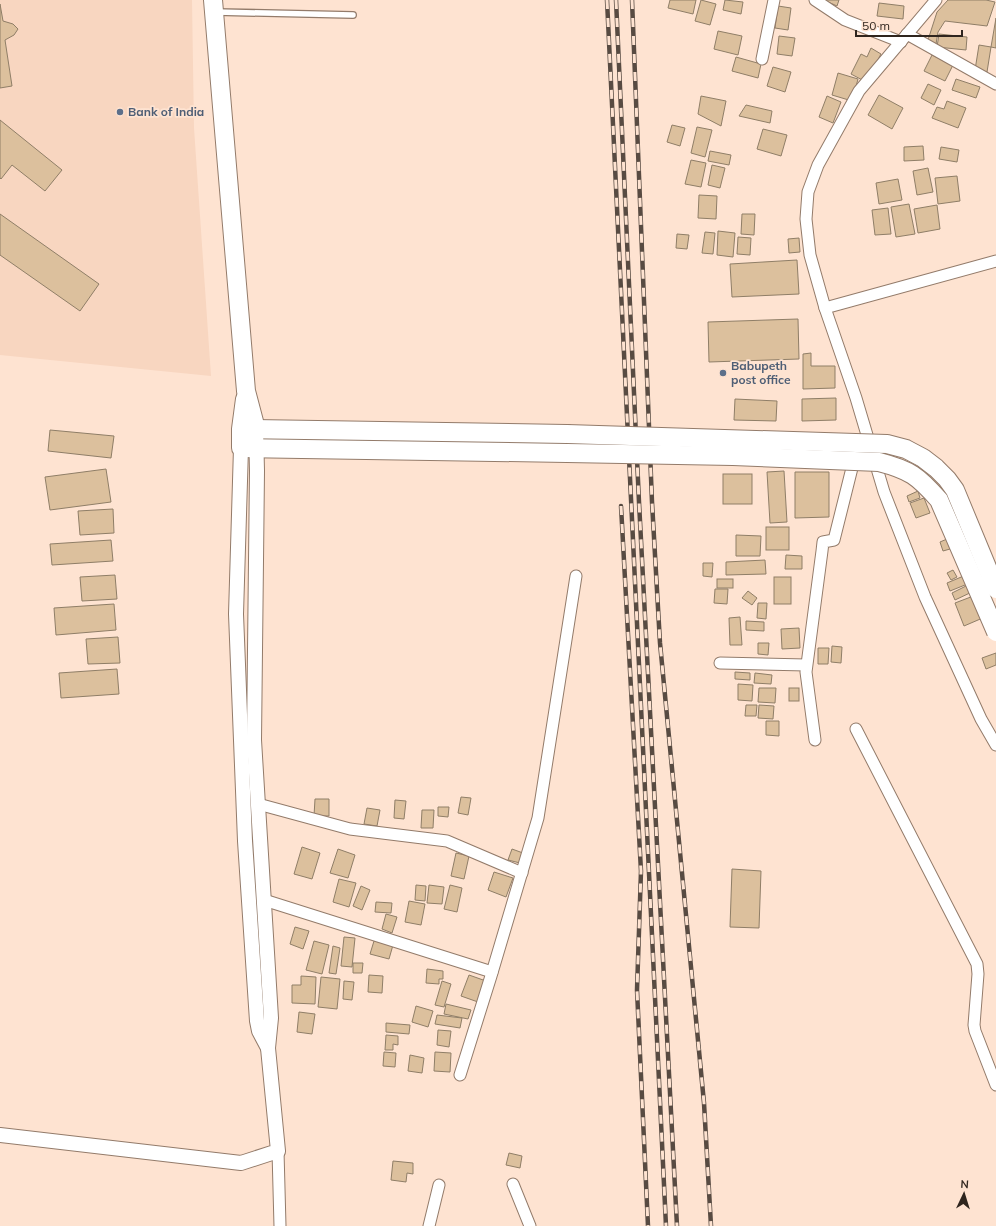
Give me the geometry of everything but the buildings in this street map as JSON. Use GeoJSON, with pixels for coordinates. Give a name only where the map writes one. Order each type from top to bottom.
{"type":"FeatureCollection","features":[{"type":"Feature","properties":{"kind":"main road"},"geometry":{"type":"LineString","coordinates":[[214,6],[249,429],[249,448],[764,457],[879,462],[896,466],[912,473],[925,484],[939,500],[996,632]]}},
{"type":"Feature","properties":{"kind":"main road"},"geometry":{"type":"LineString","coordinates":[[249,429],[567,434],[887,444],[906,449],[923,458],[936,468],[955,490],[996,589]]}},
{"type":"Feature","properties":{"kind":"street"},"geometry":{"type":"LineString","coordinates":[[762,59],[774,0]]}},
{"type":"Feature","properties":{"kind":"street"},"geometry":{"type":"LineString","coordinates":[[815,0],[845,20],[904,38],[996,84]]}},
{"type":"Feature","properties":{"kind":"street"},"geometry":{"type":"LineString","coordinates":[[936,0],[859,91],[818,165],[808,192],[806,219],[810,255],[825,308],[863,422],[884,492],[925,597],[981,719],[996,745]]}},
{"type":"Feature","properties":{"kind":"street"},"geometry":{"type":"LineString","coordinates":[[825,308],[996,261]]}},
{"type":"Feature","properties":{"kind":"street"},"geometry":{"type":"LineString","coordinates":[[815,740],[806,679],[806,665],[823,542],[834,540],[863,422]]}},
{"type":"Feature","properties":{"kind":"street"},"geometry":{"type":"LineString","coordinates":[[249,448],[254,740],[271,1018],[268,1048],[278,1150],[280,1226]]}},
{"type":"Feature","properties":{"kind":"street"},"geometry":{"type":"LineString","coordinates":[[249,448],[236,614],[245,841],[257,1021],[259,1031],[268,1048]]}},
{"type":"Feature","properties":{"kind":"street"},"geometry":{"type":"LineString","coordinates":[[460,1075],[540,809],[576,576]]}},
{"type":"Feature","properties":{"kind":"street"},"geometry":{"type":"LineString","coordinates":[[720,663],[806,665]]}},
{"type":"Feature","properties":{"kind":"street"},"geometry":{"type":"LineString","coordinates":[[856,729],[977,964],[978,974],[974,1025],[996,1085]]}},
{"type":"Feature","properties":{"kind":"street"},"geometry":{"type":"LineString","coordinates":[[258,804],[350,829],[447,841],[522,873]]}},
{"type":"Feature","properties":{"kind":"street"},"geometry":{"type":"LineString","coordinates":[[264,900],[492,972]]}},
{"type":"Feature","properties":{"kind":"street"},"geometry":{"type":"LineString","coordinates":[[0,1135],[241,1163],[278,1150]]}},
{"type":"Feature","properties":{"kind":"street"},"geometry":{"type":"LineString","coordinates":[[429,1226],[439,1184]]}},
{"type":"Feature","properties":{"kind":"street"},"geometry":{"type":"LineString","coordinates":[[513,1184],[530,1226]]}},
{"type":"Feature","properties":{"kind":"lane"},"geometry":{"type":"LineString","coordinates":[[214,6],[353,15]]}},
{"type":"Feature","properties":{"kind":"shaded area"},"geometry":{"type":"Polygon","coordinates":[[[0,0],[192,0],[194,128],[211,376],[0,355],[0,0]]]}},
{"type":"Feature","properties":{"kind":"railway"},"geometry":{"type":"LineString","coordinates":[[607,0],[666,1226]]}},
{"type":"Feature","properties":{"kind":"railway"},"geometry":{"type":"LineString","coordinates":[[616,0],[639,502],[677,1226]]}},
{"type":"Feature","properties":{"kind":"railway"},"geometry":{"type":"LineString","coordinates":[[632,0],[652,502],[660,643],[704,1103],[711,1226]]}},
{"type":"Feature","properties":{"kind":"railway"},"geometry":{"type":"LineString","coordinates":[[621,506],[641,871],[637,990],[648,1226]]}},
{"type":"Feature","properties":{"kind":"place","name":"Bank of India"},"geometry":{"type":"Point","coordinates":[120,112]}},
{"type":"Feature","properties":{"kind":"place","name":"Babupeth post office"},"geometry":{"type":"Point","coordinates":[723,373]}}]}
